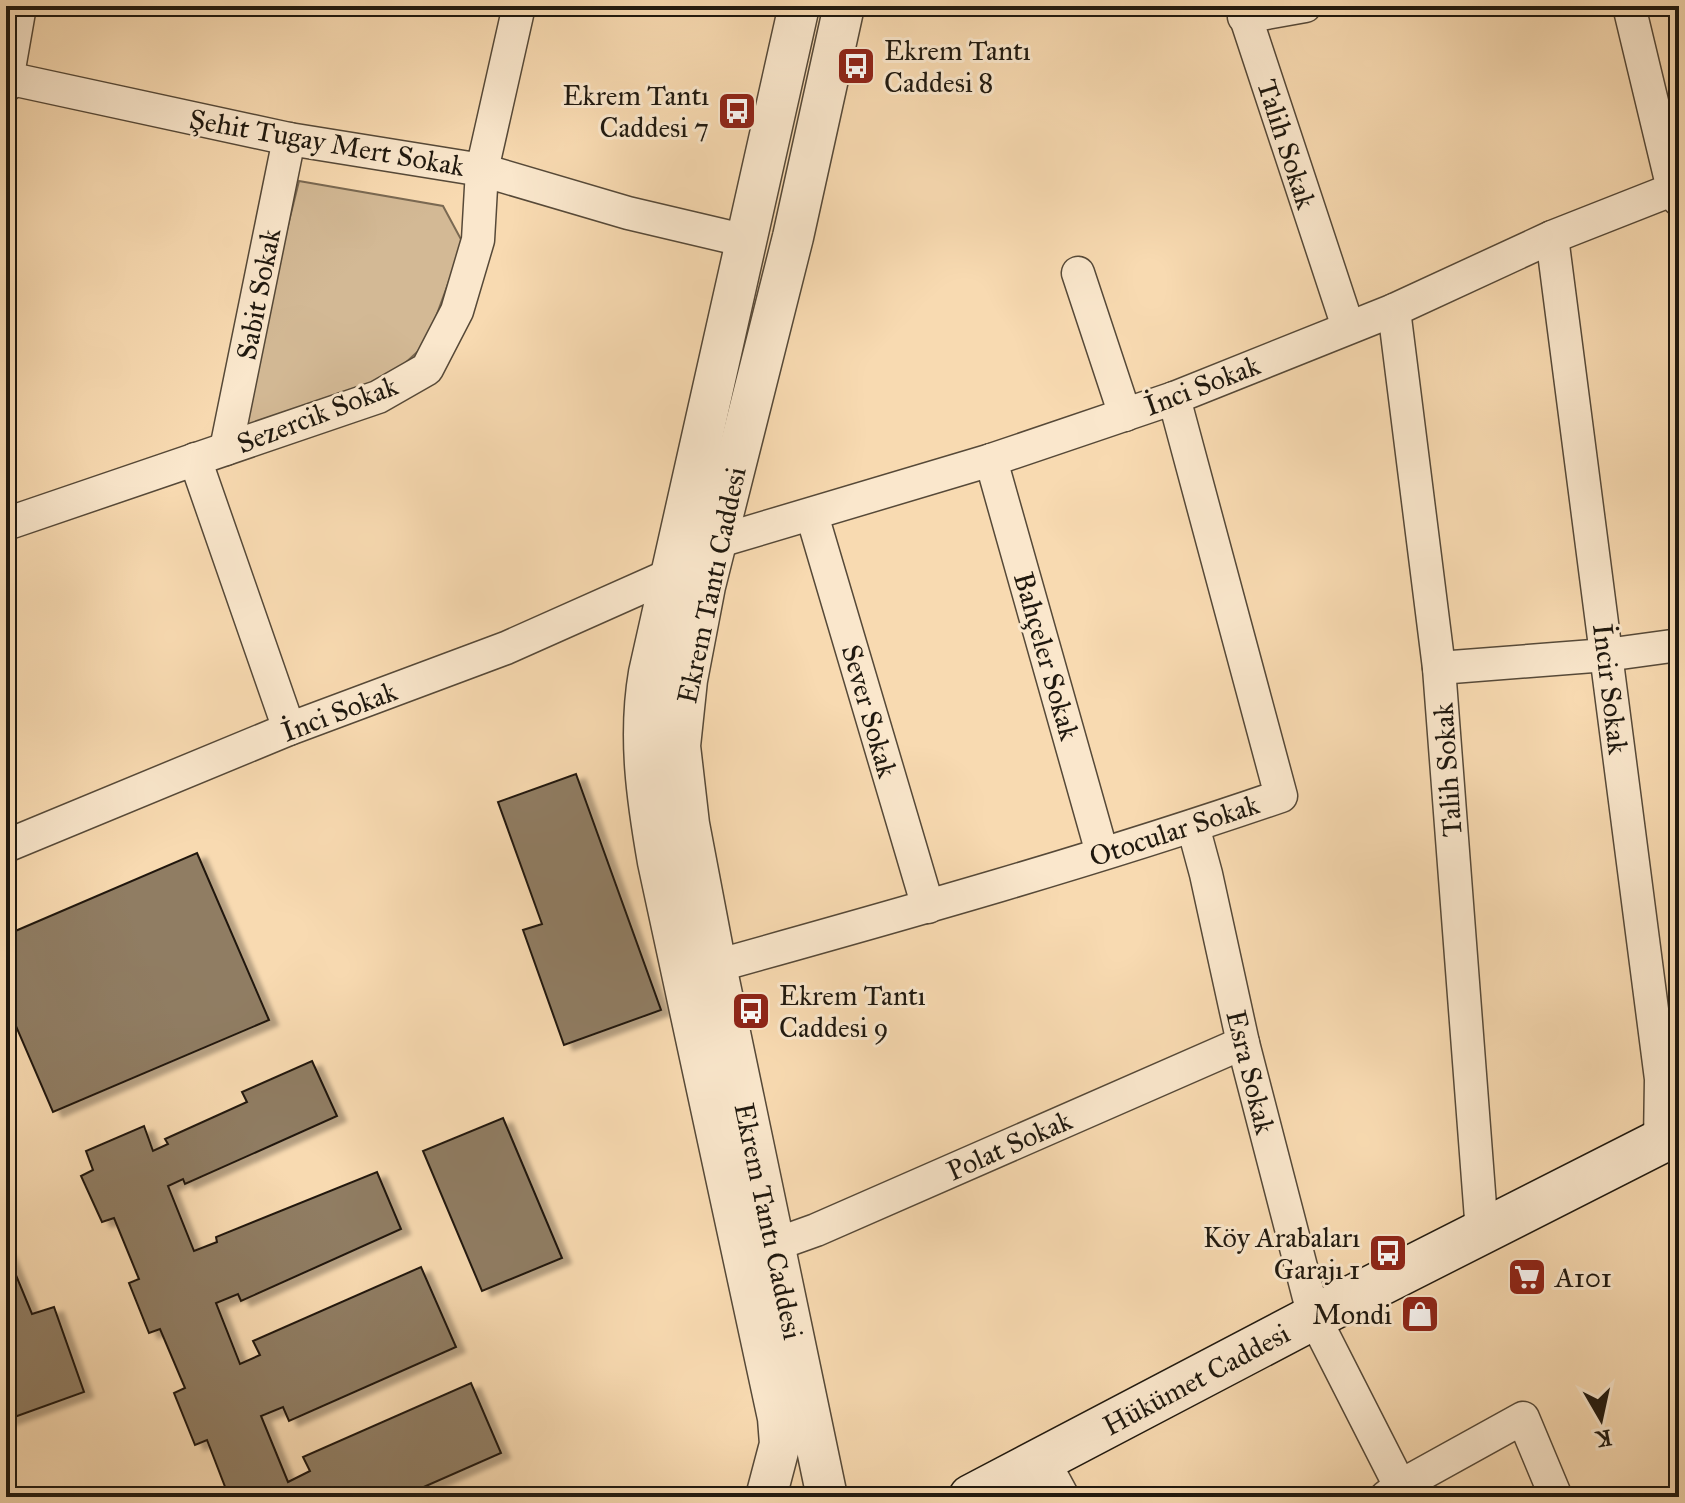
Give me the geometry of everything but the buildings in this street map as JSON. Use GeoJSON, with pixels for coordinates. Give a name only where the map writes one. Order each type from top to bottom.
{"type":"FeatureCollection","features":[{"type":"Feature","properties":{"kind":"main road","name":"Hükümet Caddesi"},"geometry":{"type":"LineString","coordinates":[[971,1497],[1053,1479],[1314,1317],[1669,1137]]}},
{"type":"Feature","properties":{"kind":"street"},"geometry":{"type":"LineString","coordinates":[[7,82],[20,6]]}},
{"type":"Feature","properties":{"kind":"street","name":"Şehit Tugay Mert Sokak"},"geometry":{"type":"LineString","coordinates":[[7,82],[289,139],[482,170],[519,6]]}},
{"type":"Feature","properties":{"kind":"street","name":"Ekrem Tantı Caddesi"},"geometry":{"type":"LineString","coordinates":[[699,537],[747,241],[799,6]]}},
{"type":"Feature","properties":{"kind":"street","name":"Ekrem Tantı Caddesi"},"geometry":{"type":"LineString","coordinates":[[827,1497],[758,1248],[699,970],[680,746],[688,580],[793,237],[844,6]]}},
{"type":"Feature","properties":{"kind":"street"},"geometry":{"type":"LineString","coordinates":[[1243,12],[1305,6]]}},
{"type":"Feature","properties":{"kind":"street"},"geometry":{"type":"LineString","coordinates":[[1629,6],[1677,192]]}},
{"type":"Feature","properties":{"kind":"street","name":"Talih Sokak"},"geometry":{"type":"LineString","coordinates":[[1243,12],[1348,327]]}},
{"type":"Feature","properties":{"kind":"street","name":"Sabit Sokak"},"geometry":{"type":"LineString","coordinates":[[226,449],[289,139]]}},
{"type":"Feature","properties":{"kind":"street"},"geometry":{"type":"LineString","coordinates":[[482,170],[628,213],[747,241]]}},
{"type":"Feature","properties":{"kind":"street","name":"Sezercik Sokak"},"geometry":{"type":"LineString","coordinates":[[6,524],[378,397],[427,369],[457,311],[478,240],[482,170]]}},
{"type":"Feature","properties":{"kind":"street","name":"İnci Sokak"},"geometry":{"type":"LineString","coordinates":[[699,537],[812,515],[991,460],[1174,398],[1394,310],[1552,237],[1677,192]]}},
{"type":"Feature","properties":{"kind":"street","name":"İncir Sokak"},"geometry":{"type":"LineString","coordinates":[[1552,237],[1669,1137]]}},
{"type":"Feature","properties":{"kind":"street"},"geometry":{"type":"LineString","coordinates":[[1078,273],[1125,415]]}},
{"type":"Feature","properties":{"kind":"street","name":"Talih Sokak"},"geometry":{"type":"LineString","coordinates":[[1394,310],[1439,668],[1482,1232]]}},
{"type":"Feature","properties":{"kind":"street","name":"Otocular Sokak"},"geometry":{"type":"LineString","coordinates":[[699,970],[928,907],[1281,796],[1174,398]]}},
{"type":"Feature","properties":{"kind":"street"},"geometry":{"type":"LineString","coordinates":[[195,459],[289,729]]}},
{"type":"Feature","properties":{"kind":"street","name":"Bahçeler Sokak"},"geometry":{"type":"LineString","coordinates":[[991,460],[1102,853]]}},
{"type":"Feature","properties":{"kind":"street","name":"Sever Sokak"},"geometry":{"type":"LineString","coordinates":[[812,515],[928,907]]}},
{"type":"Feature","properties":{"kind":"street","name":"İnci Sokak"},"geometry":{"type":"LineString","coordinates":[[6,846],[289,729],[688,580]]}},
{"type":"Feature","properties":{"kind":"street"},"geometry":{"type":"LineString","coordinates":[[1439,668],[1678,648]]}},
{"type":"Feature","properties":{"kind":"street","name":"Esra Sokak"},"geometry":{"type":"LineString","coordinates":[[1193,826],[1243,1043],[1314,1317],[1393,1492]]}},
{"type":"Feature","properties":{"kind":"street","name":"Polat Sokak"},"geometry":{"type":"LineString","coordinates":[[758,1248],[816,1230],[1243,1043]]}},
{"type":"Feature","properties":{"kind":"street","name":"Ekrem Tantı Caddesi"},"geometry":{"type":"LineString","coordinates":[[758,1248],[780,1444],[766,1497]]}},
{"type":"Feature","properties":{"kind":"street"},"geometry":{"type":"LineString","coordinates":[[1393,1492],[1523,1418],[1556,1497]]}},
{"type":"Feature","properties":{"kind":"shaded area"},"geometry":{"type":"Polygon","coordinates":[[[299,181],[443,206],[463,243],[426,344],[377,389],[237,431],[299,181]]]}},
{"type":"Feature","properties":{"kind":"place","name":"Ekrem Tantı Caddesi 8"},"geometry":{"type":"Point","coordinates":[856,66]}},
{"type":"Feature","properties":{"kind":"place","name":"Ekrem Tantı Caddesi 7"},"geometry":{"type":"Point","coordinates":[737,111]}},
{"type":"Feature","properties":{"kind":"place","name":"Ekrem Tantı Caddesi 9"},"geometry":{"type":"Point","coordinates":[751,1011]}},
{"type":"Feature","properties":{"kind":"place","name":"Köy Arabaları Garajı 1"},"geometry":{"type":"Point","coordinates":[1388,1253]}},
{"type":"Feature","properties":{"kind":"place","name":"A101"},"geometry":{"type":"Point","coordinates":[1527,1277]}},
{"type":"Feature","properties":{"kind":"place","name":"Mondi"},"geometry":{"type":"Point","coordinates":[1420,1314]}}]}
